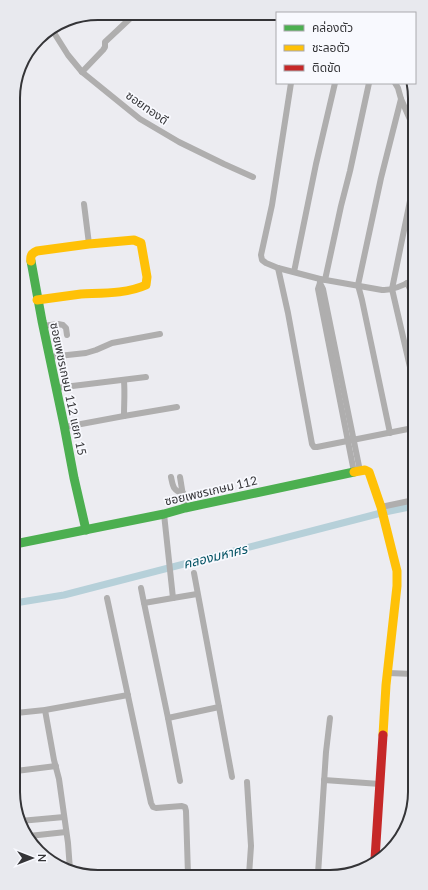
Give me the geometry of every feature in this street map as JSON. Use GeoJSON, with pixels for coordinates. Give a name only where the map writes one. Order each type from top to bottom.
{"type":"FeatureCollection","features":[{"type":"Feature","properties":{"kind":"street"},"geometry":{"type":"LineString","coordinates":[[82,72],[103,50],[105,47],[105,42],[129,20]]}},
{"type":"Feature","properties":{"kind":"street","name":"ซอยทองดี"},"geometry":{"type":"LineString","coordinates":[[54,33],[68,55],[82,72],[140,119],[179,142],[253,177]]}},
{"type":"Feature","properties":{"kind":"street"},"geometry":{"type":"LineString","coordinates":[[291,84],[262,260],[278,268],[322,281],[358,285],[382,290],[392,289],[408,283]]}},
{"type":"Feature","properties":{"kind":"street"},"geometry":{"type":"LineString","coordinates":[[294,272],[335,84]]}},
{"type":"Feature","properties":{"kind":"street"},"geometry":{"type":"LineString","coordinates":[[357,471],[347,441],[318,289],[322,281],[350,171],[369,84]]}},
{"type":"Feature","properties":{"kind":"street"},"geometry":{"type":"LineString","coordinates":[[396,84],[408,115]]}},
{"type":"Feature","properties":{"kind":"street"},"geometry":{"type":"LineString","coordinates":[[390,432],[358,285],[381,178],[401,99]]}},
{"type":"Feature","properties":{"kind":"street"},"geometry":{"type":"LineString","coordinates":[[36,300],[75,294],[137,289],[146,285],[147,277],[141,243],[134,240],[89,244],[84,204]]}},
{"type":"Feature","properties":{"kind":"street"},"geometry":{"type":"LineString","coordinates":[[408,225],[392,289],[408,358]]}},
{"type":"Feature","properties":{"kind":"street","name":"ซอยเพชรเกษม 112 แยก 15"},"geometry":{"type":"LineString","coordinates":[[86,530],[72,471],[43,326],[36,300],[30,258],[34,251],[89,244]]}},
{"type":"Feature","properties":{"kind":"street"},"geometry":{"type":"LineString","coordinates":[[278,268],[312,444],[314,447],[408,429]]}},
{"type":"Feature","properties":{"kind":"street"},"geometry":{"type":"LineString","coordinates":[[322,281],[354,440],[357,471]]}},
{"type":"Feature","properties":{"kind":"street"},"geometry":{"type":"LineString","coordinates":[[43,326],[58,324],[63,325],[66,328],[67,335]]}},
{"type":"Feature","properties":{"kind":"street"},"geometry":{"type":"LineString","coordinates":[[49,357],[86,353],[112,342],[160,334]]}},
{"type":"Feature","properties":{"kind":"street"},"geometry":{"type":"LineString","coordinates":[[56,388],[124,381],[146,377]]}},
{"type":"Feature","properties":{"kind":"street"},"geometry":{"type":"LineString","coordinates":[[124,381],[124,416]]}},
{"type":"Feature","properties":{"kind":"street"},"geometry":{"type":"LineString","coordinates":[[64,427],[177,407]]}},
{"type":"Feature","properties":{"kind":"street"},"geometry":{"type":"LineString","coordinates":[[357,471],[365,470],[368,472],[386,524],[398,578],[388,674],[375,856]]}},
{"type":"Feature","properties":{"kind":"street","name":"ซอยเพชรเกษม 112"},"geometry":{"type":"LineString","coordinates":[[20,543],[164,514],[357,471]]}},
{"type":"Feature","properties":{"kind":"street"},"geometry":{"type":"LineString","coordinates":[[171,477],[175,490],[183,493]]}},
{"type":"Feature","properties":{"kind":"street"},"geometry":{"type":"LineString","coordinates":[[180,477],[186,508]]}},
{"type":"Feature","properties":{"kind":"street"},"geometry":{"type":"LineString","coordinates":[[382,510],[408,502]]}},
{"type":"Feature","properties":{"kind":"street"},"geometry":{"type":"LineString","coordinates":[[164,514],[173,598]]}},
{"type":"Feature","properties":{"kind":"street"},"geometry":{"type":"LineString","coordinates":[[194,573],[232,777]]}},
{"type":"Feature","properties":{"kind":"street"},"geometry":{"type":"LineString","coordinates":[[141,588],[180,781]]}},
{"type":"Feature","properties":{"kind":"street"},"geometry":{"type":"LineString","coordinates":[[144,603],[197,594]]}},
{"type":"Feature","properties":{"kind":"street"},"geometry":{"type":"LineString","coordinates":[[107,598],[151,804],[156,808],[185,807],[188,870]]}},
{"type":"Feature","properties":{"kind":"street"},"geometry":{"type":"LineString","coordinates":[[388,674],[408,674]]}},
{"type":"Feature","properties":{"kind":"street"},"geometry":{"type":"LineString","coordinates":[[20,713],[45,710],[128,695]]}},
{"type":"Feature","properties":{"kind":"street"},"geometry":{"type":"LineString","coordinates":[[168,718],[219,707]]}},
{"type":"Feature","properties":{"kind":"street"},"geometry":{"type":"LineString","coordinates":[[45,710],[56,766],[69,864]]}},
{"type":"Feature","properties":{"kind":"street"},"geometry":{"type":"LineString","coordinates":[[318,870],[326,752],[330,718]]}},
{"type":"Feature","properties":{"kind":"street"},"geometry":{"type":"LineString","coordinates":[[20,770],[56,766]]}},
{"type":"Feature","properties":{"kind":"street"},"geometry":{"type":"LineString","coordinates":[[324,780],[380,784]]}},
{"type":"Feature","properties":{"kind":"street"},"geometry":{"type":"LineString","coordinates":[[247,782],[251,846],[249,870]]}},
{"type":"Feature","properties":{"kind":"street"},"geometry":{"type":"LineString","coordinates":[[26,820],[64,817]]}},
{"type":"Feature","properties":{"kind":"street"},"geometry":{"type":"LineString","coordinates":[[33,836],[66,832]]}},
{"type":"Feature","properties":{"kind":"waterway","name":"คลองมหาศร"},"geometry":{"type":"LineString","coordinates":[[20,602],[64,595],[408,507]]}},
{"type":"Feature","properties":{"kind":"traffic: fast"},"geometry":{"type":"LineString","coordinates":[[31,261],[74,478],[86,530]]}},
{"type":"Feature","properties":{"kind":"traffic: fast"},"geometry":{"type":"LineString","coordinates":[[20,543],[164,514],[185,508],[354,472]]}},
{"type":"Feature","properties":{"kind":"traffic: slow"},"geometry":{"type":"LineString","coordinates":[[31,261],[32,255],[37,251],[134,240],[141,243],[147,277],[146,285],[130,290],[81,294],[37,300]]}},
{"type":"Feature","properties":{"kind":"traffic: slow"},"geometry":{"type":"LineString","coordinates":[[354,472],[365,470],[369,472],[381,507],[397,571],[397,586],[386,685],[383,735]]}},
{"type":"Feature","properties":{"kind":"traffic: jam"},"geometry":{"type":"LineString","coordinates":[[375,856],[383,735]]}}]}
